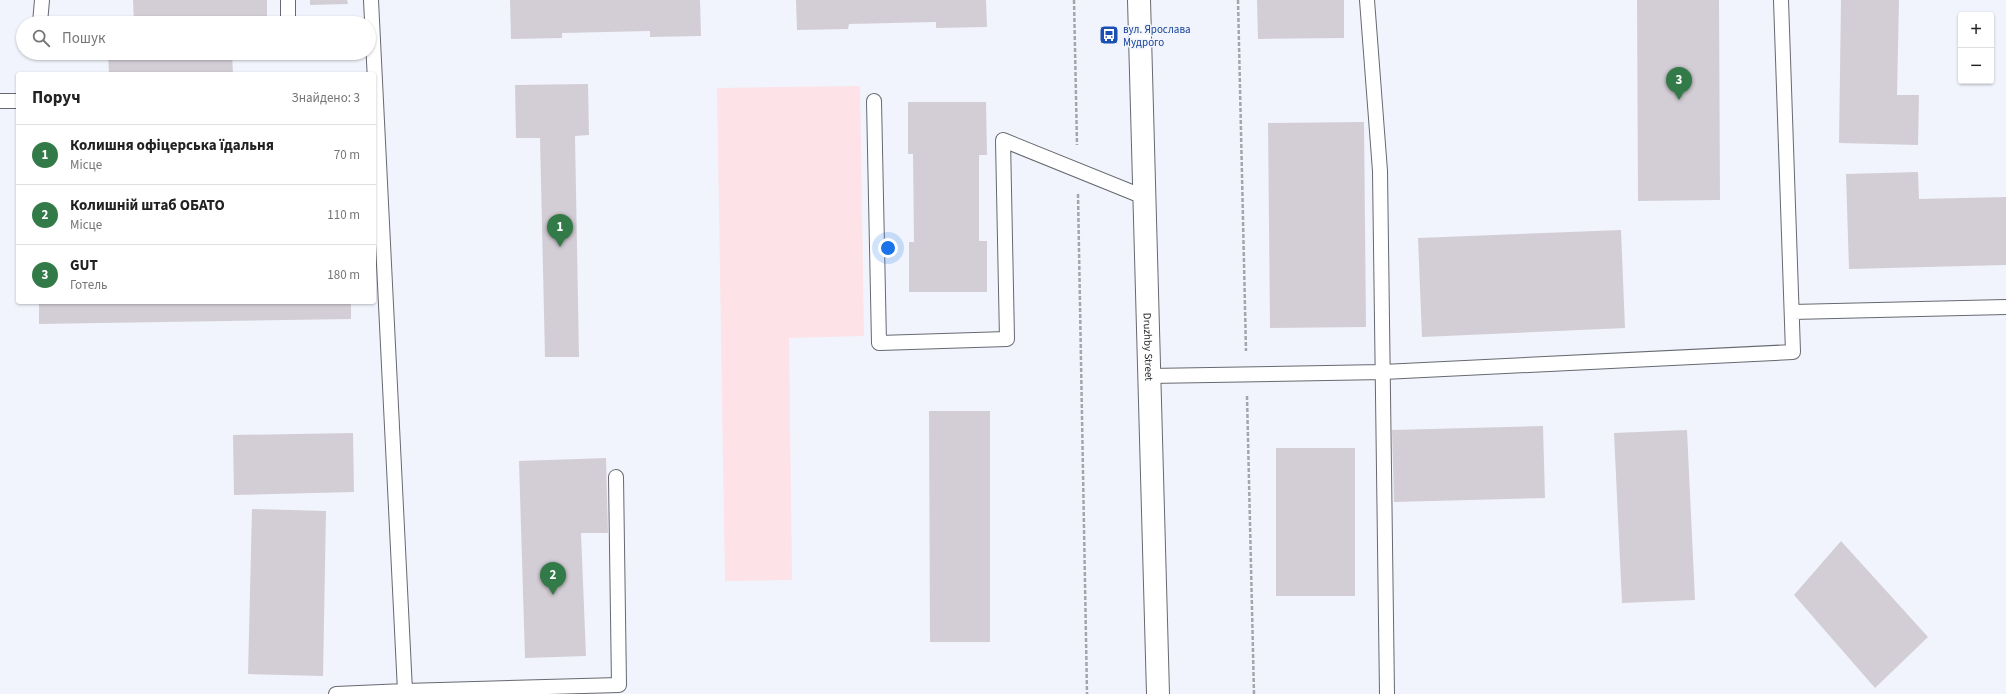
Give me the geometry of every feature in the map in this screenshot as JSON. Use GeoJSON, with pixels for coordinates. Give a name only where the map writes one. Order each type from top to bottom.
{"type":"FeatureCollection","features":[{"type":"Feature","properties":{"kind":"street","name":"Druzhby Street"},"geometry":{"type":"LineString","coordinates":[[1139,0],[1158,694]]}},
{"type":"Feature","properties":{"kind":"lane"},"geometry":{"type":"LineString","coordinates":[[41,16],[42,0]]}},
{"type":"Feature","properties":{"kind":"lane"},"geometry":{"type":"LineString","coordinates":[[288,0],[288,16]]}},
{"type":"Feature","properties":{"kind":"lane"},"geometry":{"type":"LineString","coordinates":[[371,0],[372,16]]}},
{"type":"Feature","properties":{"kind":"lane"},"geometry":{"type":"LineString","coordinates":[[1367,0],[1380,171],[1387,694]]}},
{"type":"Feature","properties":{"kind":"lane"},"geometry":{"type":"LineString","coordinates":[[1149,376],[1383,372],[1793,352],[1781,0]]}},
{"type":"Feature","properties":{"kind":"lane"},"geometry":{"type":"LineString","coordinates":[[374,60],[374,72]]}},
{"type":"Feature","properties":{"kind":"lane"},"geometry":{"type":"LineString","coordinates":[[0,101],[16,101]]}},
{"type":"Feature","properties":{"kind":"lane"},"geometry":{"type":"LineString","coordinates":[[874,101],[879,343],[1007,339],[1003,140],[1144,197]]}},
{"type":"Feature","properties":{"kind":"lane"},"geometry":{"type":"LineString","coordinates":[[376,112],[405,691]]}},
{"type":"Feature","properties":{"kind":"lane"},"geometry":{"type":"LineString","coordinates":[[1792,312],[2006,307]]}},
{"type":"Feature","properties":{"kind":"lane"},"geometry":{"type":"LineString","coordinates":[[336,694],[619,686],[616,477]]}},
{"type":"Feature","properties":{"kind":"path"},"geometry":{"type":"LineString","coordinates":[[1074,0],[1086,694]]}},
{"type":"Feature","properties":{"kind":"path"},"geometry":{"type":"LineString","coordinates":[[1238,0],[1254,694]]}},
{"type":"Feature","properties":{"kind":"shaded area"},"geometry":{"type":"Polygon","coordinates":[[[860,86],[864,336],[789,338],[792,580],[725,581],[717,88],[860,86]]]}},
{"type":"Feature","properties":{"kind":"building"},"geometry":{"type":"Polygon","coordinates":[[[133,0],[267,0],[267,16],[134,16],[133,0]]]}},
{"type":"Feature","properties":{"kind":"building"},"geometry":{"type":"Polygon","coordinates":[[[310,0],[347,0],[348,4],[310,5],[310,0]]]}},
{"type":"Feature","properties":{"kind":"building"},"geometry":{"type":"Polygon","coordinates":[[[510,0],[700,0],[701,36],[650,37],[650,31],[562,33],[562,38],[511,39],[510,0]]]}},
{"type":"Feature","properties":{"kind":"building"},"geometry":{"type":"Polygon","coordinates":[[[796,0],[986,0],[987,27],[936,28],[936,22],[849,24],[848,29],[797,30],[796,0]]]}},
{"type":"Feature","properties":{"kind":"building"},"geometry":{"type":"Polygon","coordinates":[[[1257,0],[1344,0],[1344,38],[1258,39],[1257,0]]]}},
{"type":"Feature","properties":{"kind":"building"},"geometry":{"type":"Polygon","coordinates":[[[1637,0],[1719,0],[1720,200],[1638,201],[1637,0]]]}},
{"type":"Feature","properties":{"kind":"building"},"geometry":{"type":"Polygon","coordinates":[[[1841,0],[1899,0],[1897,95],[1919,95],[1918,145],[1839,143],[1841,0]]]}},
{"type":"Feature","properties":{"kind":"building"},"geometry":{"type":"Polygon","coordinates":[[[108,60],[232,60],[233,72],[109,72],[108,60]]]}},
{"type":"Feature","properties":{"kind":"building"},"geometry":{"type":"Polygon","coordinates":[[[588,84],[589,135],[575,136],[579,357],[545,357],[540,138],[516,138],[515,85],[588,84]]]}},
{"type":"Feature","properties":{"kind":"building"},"geometry":{"type":"Polygon","coordinates":[[[908,102],[986,102],[987,155],[979,155],[979,241],[987,241],[987,292],[909,292],[909,242],[914,242],[913,154],[908,154],[908,102]]]}},
{"type":"Feature","properties":{"kind":"building"},"geometry":{"type":"Polygon","coordinates":[[[1364,122],[1366,327],[1270,328],[1268,123],[1364,122]]]}},
{"type":"Feature","properties":{"kind":"building"},"geometry":{"type":"Polygon","coordinates":[[[1918,172],[1919,199],[2006,197],[2006,265],[1849,269],[1846,174],[1918,172]]]}},
{"type":"Feature","properties":{"kind":"building"},"geometry":{"type":"Polygon","coordinates":[[[1621,230],[1625,328],[1422,337],[1418,238],[1621,230]]]}},
{"type":"Feature","properties":{"kind":"building"},"geometry":{"type":"Polygon","coordinates":[[[39,304],[351,304],[351,319],[39,324],[39,304]]]}},
{"type":"Feature","properties":{"kind":"building"},"geometry":{"type":"Polygon","coordinates":[[[929,411],[990,411],[990,642],[930,642],[929,411]]]}},
{"type":"Feature","properties":{"kind":"building"},"geometry":{"type":"Polygon","coordinates":[[[1543,426],[1545,498],[1394,502],[1392,430],[1543,426]]]}},
{"type":"Feature","properties":{"kind":"building"},"geometry":{"type":"Polygon","coordinates":[[[1687,430],[1695,600],[1622,603],[1614,433],[1687,430]]]}},
{"type":"Feature","properties":{"kind":"building"},"geometry":{"type":"Polygon","coordinates":[[[353,433],[354,492],[234,495],[233,435],[353,433]]]}},
{"type":"Feature","properties":{"kind":"building"},"geometry":{"type":"Polygon","coordinates":[[[1276,448],[1355,448],[1355,596],[1276,596],[1276,448]]]}},
{"type":"Feature","properties":{"kind":"building"},"geometry":{"type":"Polygon","coordinates":[[[606,458],[608,533],[581,533],[586,656],[525,658],[519,461],[606,458]]]}},
{"type":"Feature","properties":{"kind":"building"},"geometry":{"type":"Polygon","coordinates":[[[252,509],[326,511],[323,676],[248,674],[252,509]]]}},
{"type":"Feature","properties":{"kind":"building"},"geometry":{"type":"Polygon","coordinates":[[[1841,541],[1928,637],[1875,688],[1794,595],[1841,541]]]}},
{"type":"Feature","properties":{"kind":"place","name":"вул. Ярослава Мудрого"},"geometry":{"type":"Point","coordinates":[1109,35]}},
{"type":"Feature","properties":{"kind":"place","name":"GUT"},"geometry":{"type":"Point","coordinates":[1679,100]}},
{"type":"Feature","properties":{"kind":"place","name":"Колишня офіцерська їдальня"},"geometry":{"type":"Point","coordinates":[560,247]}},
{"type":"Feature","properties":{"kind":"place","name":"Колишній штаб ОБАТО"},"geometry":{"type":"Point","coordinates":[553,595]}}]}
